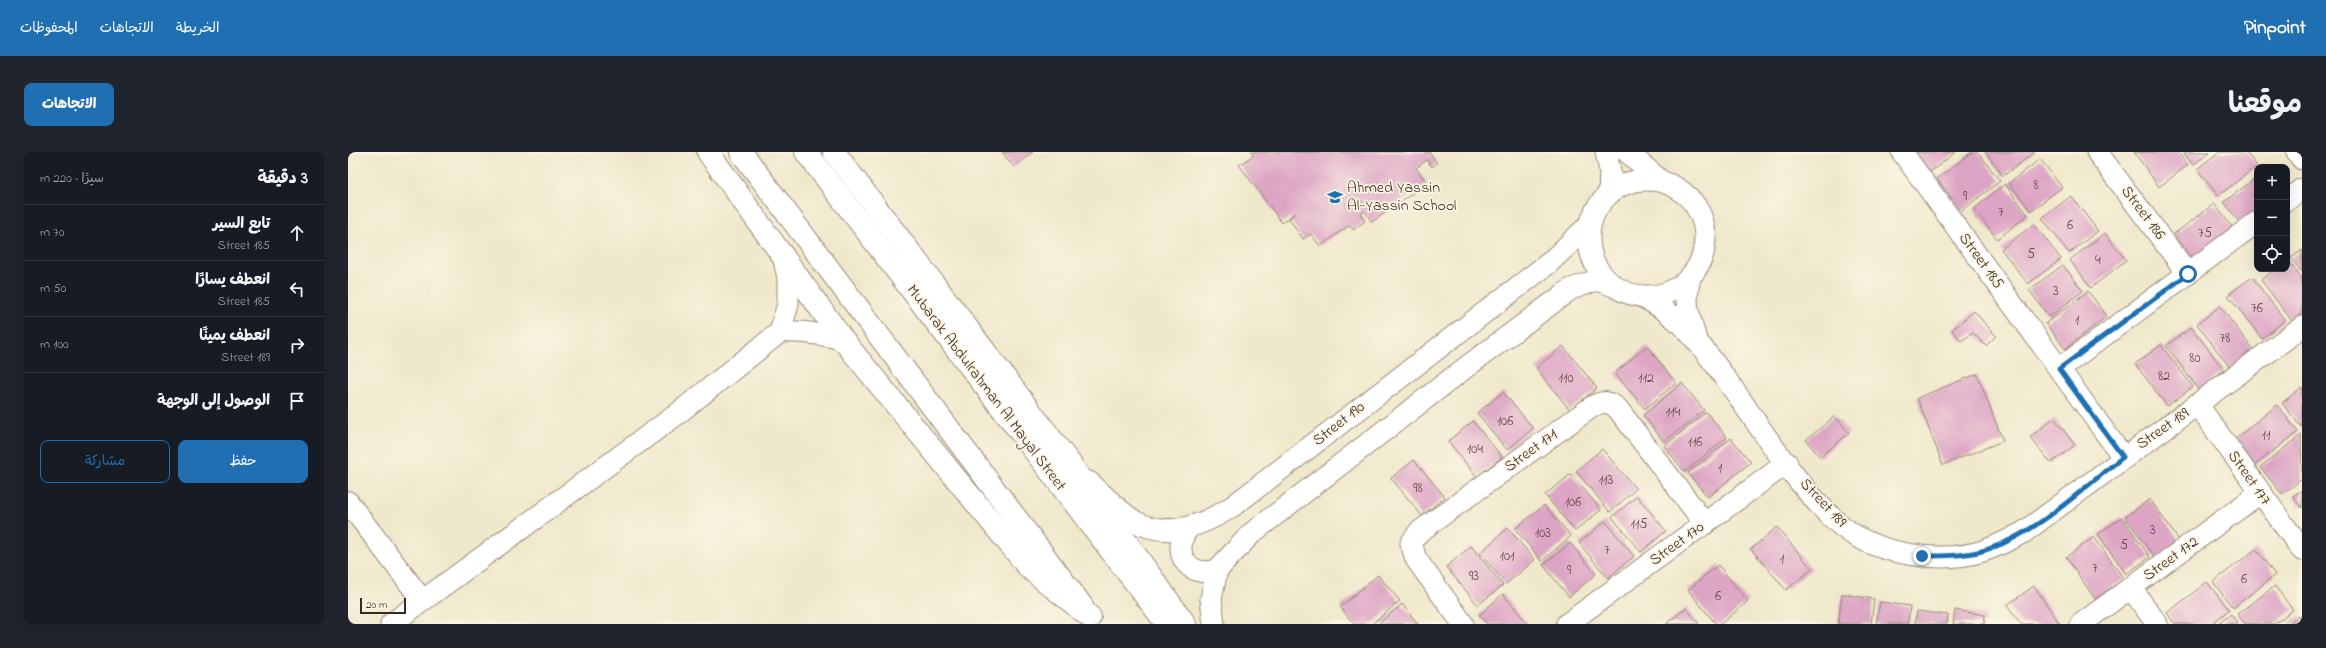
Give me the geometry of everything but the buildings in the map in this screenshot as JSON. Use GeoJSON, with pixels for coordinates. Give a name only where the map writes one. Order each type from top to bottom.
{"type":"FeatureCollection","features":[{"type":"Feature","properties":{"kind":"main road"},"geometry":{"type":"LineString","coordinates":[[708,152],[843,340],[1029,568],[1093,621]]}},
{"type":"Feature","properties":{"kind":"main road"},"geometry":{"type":"LineString","coordinates":[[741,152],[1093,621]]}},
{"type":"Feature","properties":{"kind":"main road","name":"Mubarak Abdulrahman Al Mayal Street"},"geometry":{"type":"LineString","coordinates":[[806,152],[1167,624]]}},
{"type":"Feature","properties":{"kind":"main road"},"geometry":{"type":"LineString","coordinates":[[834,152],[1071,466],[1185,624]]}},
{"type":"Feature","properties":{"kind":"street"},"geometry":{"type":"LineString","coordinates":[[1606,152],[1610,171],[1609,194]]}},
{"type":"Feature","properties":{"kind":"street"},"geometry":{"type":"LineString","coordinates":[[1627,152],[1660,181]]}},
{"type":"Feature","properties":{"kind":"street","name":"Street 185"},"geometry":{"type":"LineString","coordinates":[[1902,152],[2123,457]]}},
{"type":"Feature","properties":{"kind":"street","name":"Street 186"},"geometry":{"type":"LineString","coordinates":[[2097,152],[2188,274]]}},
{"type":"Feature","properties":{"kind":"street"},"geometry":{"type":"LineString","coordinates":[[2297,152],[2302,159]]}},
{"type":"Feature","properties":{"kind":"street"},"geometry":{"type":"LineString","coordinates":[[1636,181],[1660,181],[1677,187],[1690,198],[1700,212],[1705,229],[1705,247],[1700,264],[1690,278],[1670,291],[1658,295],[1640,296],[1627,293],[1614,286],[1601,274],[1593,258],[1589,241],[1591,223],[1598,207],[1609,194],[1624,184],[1636,181]]}},
{"type":"Feature","properties":{"kind":"street"},"geometry":{"type":"LineString","coordinates":[[2290,198],[2302,189]]}},
{"type":"Feature","properties":{"kind":"street","name":"Street 190"},"geometry":{"type":"LineString","coordinates":[[1071,466],[1124,514],[1136,521],[1162,529],[1189,527],[1212,519],[1233,506],[1549,263],[1591,223]]}},
{"type":"Feature","properties":{"kind":"street"},"geometry":{"type":"LineString","coordinates":[[2059,369],[2254,224]]}},
{"type":"Feature","properties":{"kind":"street"},"geometry":{"type":"LineString","coordinates":[[391,624],[676,415],[780,332],[788,304],[788,278],[783,255]]}},
{"type":"Feature","properties":{"kind":"street","name":"Street 189"},"geometry":{"type":"LineString","coordinates":[[1690,278],[1686,292],[1686,307],[1696,338]]}},
{"type":"Feature","properties":{"kind":"street","name":"Street 190"},"geometry":{"type":"LineString","coordinates":[[1217,570],[1252,533],[1571,289],[1585,282],[1597,280],[1614,286]]}},
{"type":"Feature","properties":{"kind":"street","name":"Street 189"},"geometry":{"type":"LineString","coordinates":[[1640,296],[1659,304],[1696,338],[1787,463],[1828,514],[1859,538],[1880,547],[1929,556],[1982,551],[2024,532],[2123,457],[2302,327]]}},
{"type":"Feature","properties":{"kind":"street"},"geometry":{"type":"LineString","coordinates":[[780,332],[802,331],[824,334],[843,340]]}},
{"type":"Feature","properties":{"kind":"street","name":"Street 171"},"geometry":{"type":"LineString","coordinates":[[1463,624],[1416,559],[1411,543],[1419,532],[1593,406],[1606,401],[1612,403],[1618,409],[1705,524]]}},
{"type":"Feature","properties":{"kind":"street","name":"Street 177"},"geometry":{"type":"LineString","coordinates":[[2197,404],[2302,550]]}},
{"type":"Feature","properties":{"kind":"street","name":"Street 170"},"geometry":{"type":"LineString","coordinates":[[1567,624],[1787,463]]}},
{"type":"Feature","properties":{"kind":"street","name":"Street 172"},"geometry":{"type":"LineString","coordinates":[[2081,624],[2260,493]]}},
{"type":"Feature","properties":{"kind":"street"},"geometry":{"type":"LineString","coordinates":[[348,502],[422,600]]}},
{"type":"Feature","properties":{"kind":"street"},"geometry":{"type":"LineString","coordinates":[[1189,527],[1181,542],[1180,550],[1187,564],[1201,572],[1217,570],[1211,599],[1214,624]]}},
{"type":"Feature","properties":{"kind":"street"},"geometry":{"type":"LineString","coordinates":[[2131,588],[2157,624]]}},
{"type":"Feature","properties":{"kind":"place","name":"Ahmed Yassin Al-Yassin School"},"geometry":{"type":"Point","coordinates":[1335,197]}},
{"type":"Feature","properties":{"kind":"route"},"geometry":{"type":"LineString","coordinates":[[1922,556],[1944,556],[1982,551],[2024,532],[2123,457],[2059,369],[2188,274]]}}]}
